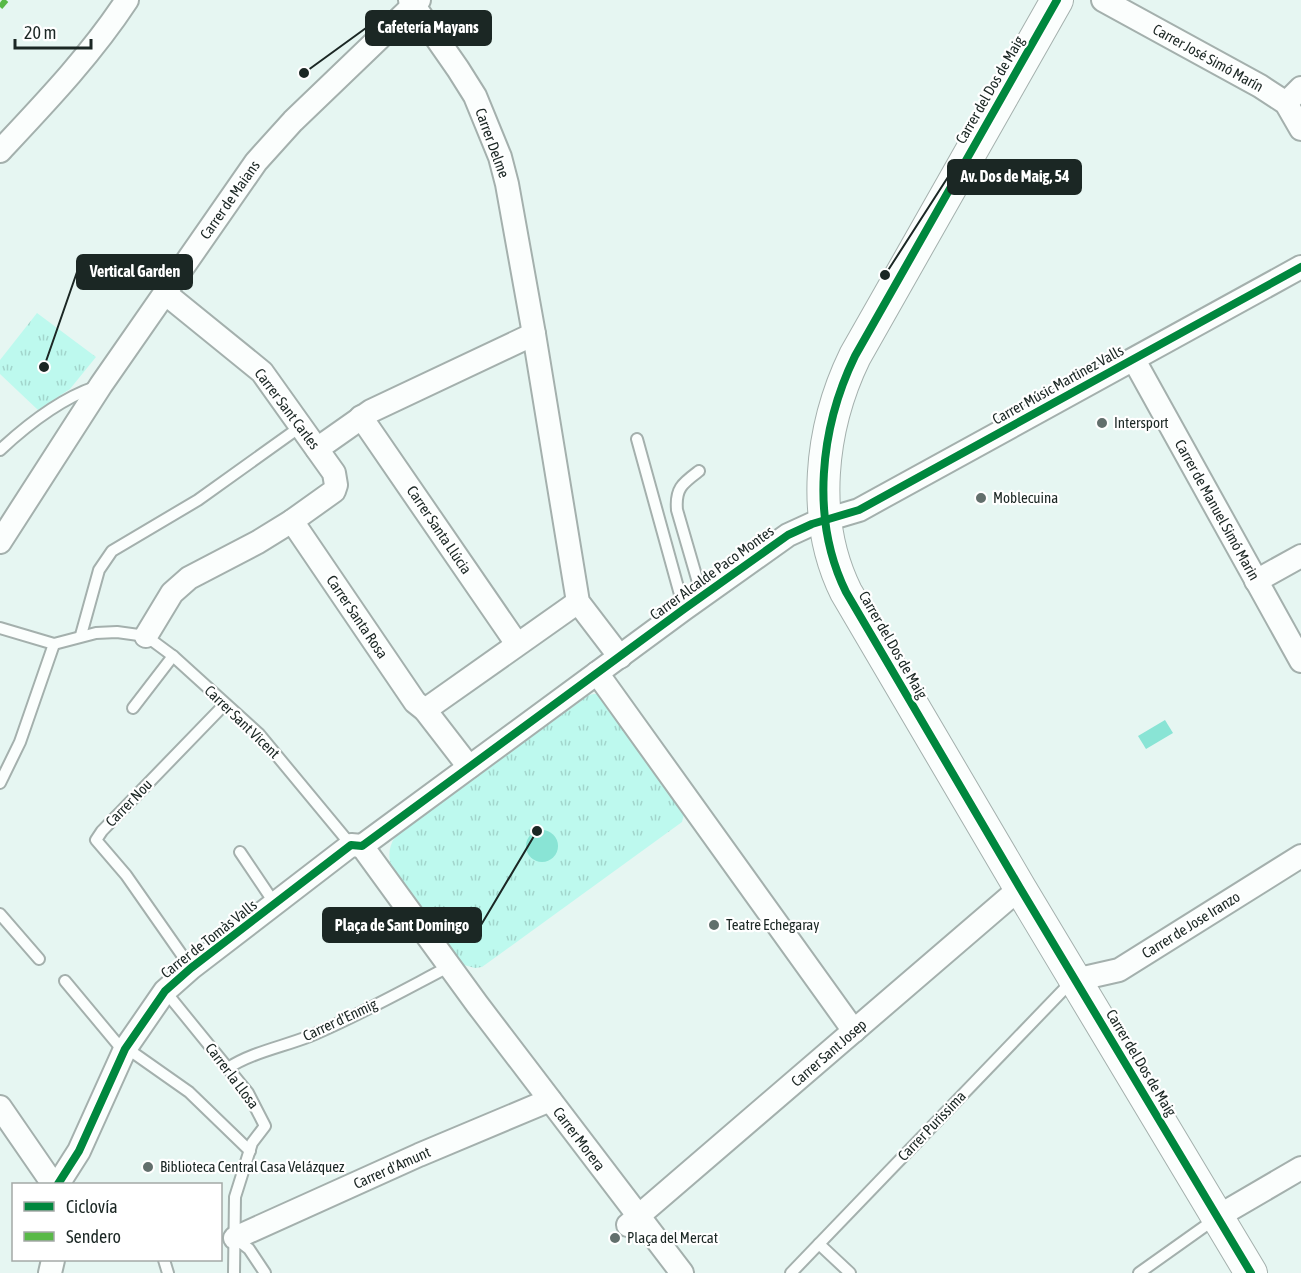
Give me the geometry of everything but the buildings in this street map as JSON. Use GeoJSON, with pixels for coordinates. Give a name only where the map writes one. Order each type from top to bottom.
{"type":"FeatureCollection","features":[{"type":"Feature","properties":{"kind":"street"},"geometry":{"type":"LineString","coordinates":[[0,151],[57,89],[127,0]]}},
{"type":"Feature","properties":{"kind":"street","name":"Carrer del Dos de Maig"},"geometry":{"type":"LineString","coordinates":[[1057,0],[855,356],[842,383],[828,444],[824,485],[825,519],[833,564],[846,592],[1251,1273]]}},
{"type":"Feature","properties":{"kind":"street","name":"Carrer José Simó Marín"},"geometry":{"type":"LineString","coordinates":[[1102,0],[1260,86],[1293,95],[1301,129]]}},
{"type":"Feature","properties":{"kind":"street","name":"Carrer de Maians"},"geometry":{"type":"LineString","coordinates":[[0,542],[101,385],[256,162],[273,142],[414,2]]}},
{"type":"Feature","properties":{"kind":"street","name":"Carrer Delme"},"geometry":{"type":"LineString","coordinates":[[414,2],[475,96],[496,145],[507,184],[534,334],[578,602],[620,657]]}},
{"type":"Feature","properties":{"kind":"street","name":"Carrer Músic Martinez Valls"},"geometry":{"type":"LineString","coordinates":[[825,519],[859,510],[1301,267]]}},
{"type":"Feature","properties":{"kind":"street","name":"Carrer Sant Carles"},"geometry":{"type":"LineString","coordinates":[[166,294],[254,365],[334,472],[336,485],[334,491],[292,522]]}},
{"type":"Feature","properties":{"kind":"street"},"geometry":{"type":"LineString","coordinates":[[317,449],[361,417],[534,334]]}},
{"type":"Feature","properties":{"kind":"street","name":"Carrer de Manuel Simó Marin"},"geometry":{"type":"LineString","coordinates":[[1134,360],[1301,661]]}},
{"type":"Feature","properties":{"kind":"street","name":"Carrer Santa Llúcia"},"geometry":{"type":"LineString","coordinates":[[361,417],[517,644]]}},
{"type":"Feature","properties":{"kind":"street","name":"Carrer Alcalde Paco Montes"},"geometry":{"type":"LineString","coordinates":[[469,767],[693,602],[789,535],[825,519]]}},
{"type":"Feature","properties":{"kind":"street"},"geometry":{"type":"LineString","coordinates":[[146,636],[172,593],[189,578],[292,522]]}},
{"type":"Feature","properties":{"kind":"street","name":"Carrer Santa Rosa"},"geometry":{"type":"LineString","coordinates":[[292,522],[415,702],[425,710],[469,767]]}},
{"type":"Feature","properties":{"kind":"street"},"geometry":{"type":"LineString","coordinates":[[1256,581],[1301,556]]}},
{"type":"Feature","properties":{"kind":"street"},"geometry":{"type":"LineString","coordinates":[[425,710],[578,602]]}},
{"type":"Feature","properties":{"kind":"street"},"geometry":{"type":"LineString","coordinates":[[597,673],[854,1031]]}},
{"type":"Feature","properties":{"kind":"street","name":"Carrer de Tomàs Valls"},"geometry":{"type":"LineString","coordinates":[[59,1183],[79,1151],[125,1049],[165,991],[191,968],[275,904],[469,767]]}},
{"type":"Feature","properties":{"kind":"street","name":"Carrer Morera"},"geometry":{"type":"LineString","coordinates":[[356,846],[450,966],[550,1100],[634,1221],[682,1273]]}},
{"type":"Feature","properties":{"kind":"street","name":"Carrer de Jose Iranzo"},"geometry":{"type":"LineString","coordinates":[[1075,980],[1119,970],[1301,856]]}},
{"type":"Feature","properties":{"kind":"street","name":"Carrer Sant Josep"},"geometry":{"type":"LineString","coordinates":[[634,1221],[1020,888]]}},
{"type":"Feature","properties":{"kind":"street","name":"Carrer d'Amunt"},"geometry":{"type":"LineString","coordinates":[[235,1238],[550,1100]]}},
{"type":"Feature","properties":{"kind":"street"},"geometry":{"type":"LineString","coordinates":[[0,1107],[52,1183]]}},
{"type":"Feature","properties":{"kind":"street"},"geometry":{"type":"LineString","coordinates":[[1217,1217],[1301,1168]]}},
{"type":"Feature","properties":{"kind":"lane"},"geometry":{"type":"LineString","coordinates":[[0,450],[38,419],[76,394],[101,385]]}},
{"type":"Feature","properties":{"kind":"lane"},"geometry":{"type":"LineString","coordinates":[[81,636],[99,570],[112,551],[198,500],[300,427]]}},
{"type":"Feature","properties":{"kind":"lane"},"geometry":{"type":"LineString","coordinates":[[637,439],[693,602]]}},
{"type":"Feature","properties":{"kind":"lane"},"geometry":{"type":"LineString","coordinates":[[693,602],[676,498],[683,483],[699,471]]}},
{"type":"Feature","properties":{"kind":"lane"},"geometry":{"type":"LineString","coordinates":[[0,628],[54,644],[81,636],[117,632],[146,636]]}},
{"type":"Feature","properties":{"kind":"lane","name":"Carrer Sant Vicent"},"geometry":{"type":"LineString","coordinates":[[146,636],[173,656],[259,734],[356,846]]}},
{"type":"Feature","properties":{"kind":"lane"},"geometry":{"type":"LineString","coordinates":[[0,783],[20,742],[54,644]]}},
{"type":"Feature","properties":{"kind":"lane"},"geometry":{"type":"LineString","coordinates":[[133,708],[173,656]]}},
{"type":"Feature","properties":{"kind":"lane","name":"Carrer Nou"},"geometry":{"type":"LineString","coordinates":[[191,968],[126,875],[96,840],[102,831],[225,704]]}},
{"type":"Feature","properties":{"kind":"lane"},"geometry":{"type":"LineString","coordinates":[[240,852],[275,904]]}},
{"type":"Feature","properties":{"kind":"lane"},"geometry":{"type":"LineString","coordinates":[[0,914],[39,959]]}},
{"type":"Feature","properties":{"kind":"lane","name":"Carrer d'Enmig"},"geometry":{"type":"LineString","coordinates":[[228,1068],[246,1058],[334,1025],[450,966]]}},
{"type":"Feature","properties":{"kind":"lane","name":"Carrer Purissima"},"geometry":{"type":"LineString","coordinates":[[791,1273],[1069,983],[1075,980]]}},
{"type":"Feature","properties":{"kind":"lane"},"geometry":{"type":"LineString","coordinates":[[65,981],[115,1041],[189,1092],[250,1151]]}},
{"type":"Feature","properties":{"kind":"lane","name":"Carrer la Llosa"},"geometry":{"type":"LineString","coordinates":[[165,991],[248,1094],[265,1126],[254,1138],[235,1197],[234,1273]]}},
{"type":"Feature","properties":{"kind":"lane"},"geometry":{"type":"LineString","coordinates":[[1139,1273],[1217,1217]]}},
{"type":"Feature","properties":{"kind":"lane"},"geometry":{"type":"LineString","coordinates":[[235,1238],[249,1249],[265,1273]]}},
{"type":"Feature","properties":{"kind":"lane"},"geometry":{"type":"LineString","coordinates":[[819,1244],[850,1273]]}},
{"type":"Feature","properties":{"kind":"green space"},"geometry":{"type":"Polygon","coordinates":[[[37,313],[96,357],[70,389],[38,410],[0,374],[0,360],[37,313]]]}},
{"type":"Feature","properties":{"kind":"green space"},"geometry":{"type":"Polygon","coordinates":[[[598,694],[684,814],[682,822],[482,967],[464,965],[391,865],[390,851],[393,840],[589,695],[598,694]]]}},
{"type":"Feature","properties":{"kind":"shaded area"},"geometry":{"type":"Polygon","coordinates":[[[1165,720],[1173,733],[1146,749],[1138,736],[1165,720]]]}},
{"type":"Feature","properties":{"kind":"shaded area"},"geometry":{"type":"Polygon","coordinates":[[[542,830],[553,835],[558,846],[553,857],[542,862],[531,857],[526,846],[531,835],[542,830]]]}},
{"type":"Feature","properties":{"kind":"marked path"},"geometry":{"type":"LineString","coordinates":[[0,7],[6,0]]}},
{"type":"Feature","properties":{"kind":"cycle path"},"geometry":{"type":"LineString","coordinates":[[1057,0],[855,356],[843,384],[827,443],[824,474],[827,534],[846,592],[1251,1273]]}},
{"type":"Feature","properties":{"kind":"cycle path"},"geometry":{"type":"LineString","coordinates":[[59,1183],[79,1151],[125,1049],[165,991],[191,968],[351,845],[362,846],[788,535],[812,524],[859,510],[1301,267]]}},
{"type":"Feature","properties":{"kind":"place","name":"Cafetería Mayans"},"geometry":{"type":"Point","coordinates":[304,73]}},
{"type":"Feature","properties":{"kind":"place","name":"Av. Dos de Maig, 54"},"geometry":{"type":"Point","coordinates":[885,275]}},
{"type":"Feature","properties":{"kind":"place","name":"Vertical Garden"},"geometry":{"type":"Point","coordinates":[44,367]}},
{"type":"Feature","properties":{"kind":"place","name":"Intersport"},"geometry":{"type":"Point","coordinates":[1102,423]}},
{"type":"Feature","properties":{"kind":"place","name":"Moblecuina"},"geometry":{"type":"Point","coordinates":[981,498]}},
{"type":"Feature","properties":{"kind":"place","name":"Plaça de Sant Domingo"},"geometry":{"type":"Point","coordinates":[537,831]}},
{"type":"Feature","properties":{"kind":"place","name":"Teatre Echegaray"},"geometry":{"type":"Point","coordinates":[714,925]}},
{"type":"Feature","properties":{"kind":"place","name":"Biblioteca Central Casa Velázquez"},"geometry":{"type":"Point","coordinates":[148,1167]}},
{"type":"Feature","properties":{"kind":"place","name":"Plaça del Mercat"},"geometry":{"type":"Point","coordinates":[615,1238]}}]}
